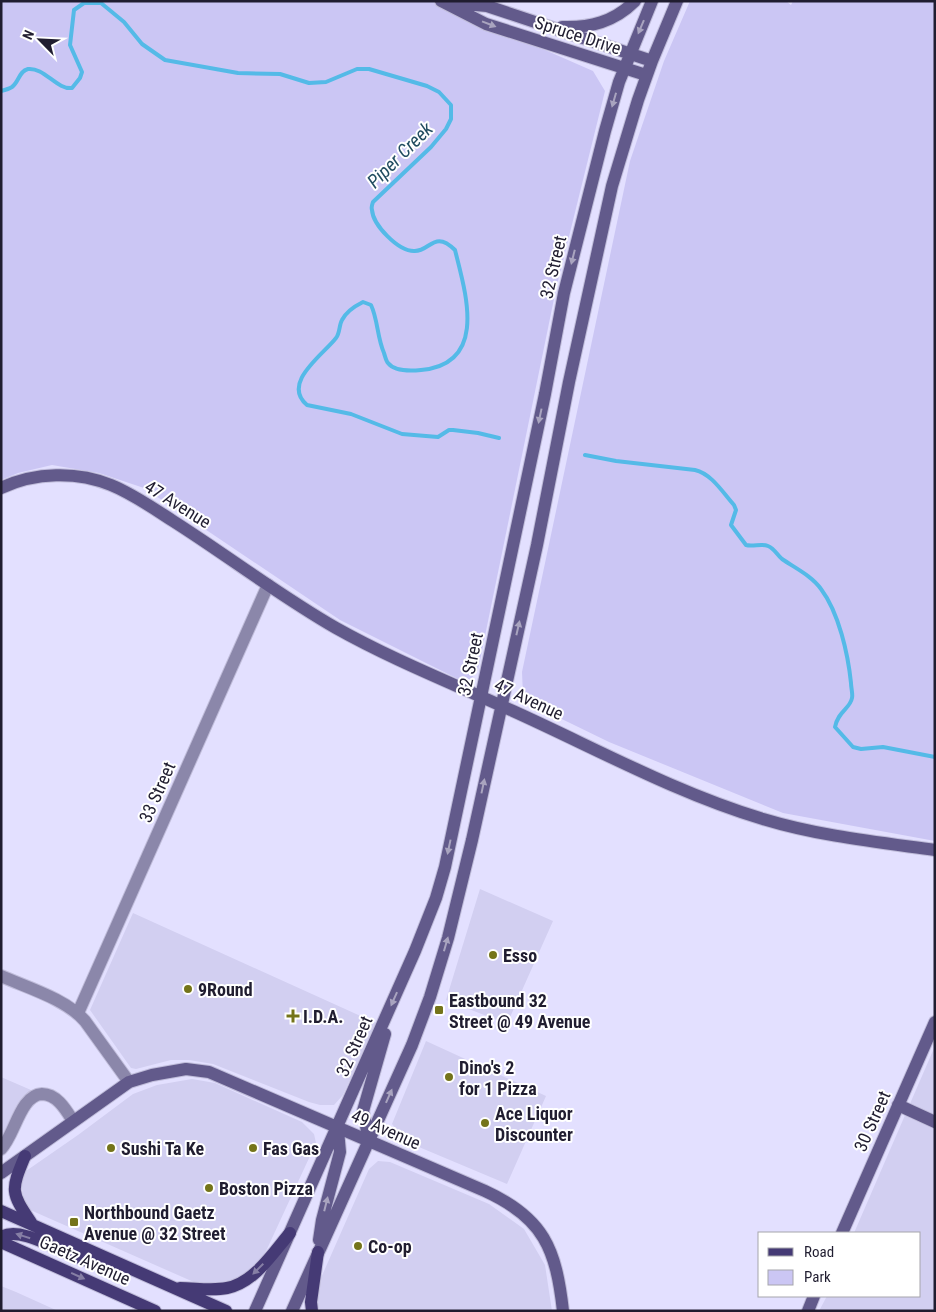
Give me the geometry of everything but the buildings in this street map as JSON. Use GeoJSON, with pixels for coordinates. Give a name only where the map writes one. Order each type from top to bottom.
{"type":"FeatureCollection","features":[{"type":"Feature","properties":{"kind":"main road"},"geometry":{"type":"LineString","coordinates":[[549,27],[587,27],[598,24],[613,18],[634,1]]}},
{"type":"Feature","properties":{"kind":"main road","name":"32 Street"},"geometry":{"type":"LineString","coordinates":[[255,1311],[386,1017],[436,898],[445,867],[545,394],[564,294],[605,132],[624,68],[652,1]]}},
{"type":"Feature","properties":{"kind":"main road"},"geometry":{"type":"LineString","coordinates":[[292,1311],[412,1045],[430,997],[448,938],[472,840],[537,545],[569,382],[612,186],[646,75],[677,1]]}},
{"type":"Feature","properties":{"kind":"main road","name":"Spruce Drive"},"geometry":{"type":"LineString","coordinates":[[443,2],[487,6],[652,61]]}},
{"type":"Feature","properties":{"kind":"main road","name":"Spruce Drive"},"geometry":{"type":"LineString","coordinates":[[443,2],[486,24],[646,75]]}},
{"type":"Feature","properties":{"kind":"main road","name":"47 Avenue"},"geometry":{"type":"LineString","coordinates":[[1,488],[33,478],[57,475],[92,478],[122,490],[215,548],[309,612],[366,644],[654,776],[745,813],[813,832],[935,850]]}},
{"type":"Feature","properties":{"kind":"main road"},"geometry":{"type":"LineString","coordinates":[[369,1141],[363,1110],[385,1039],[386,1017]]}},
{"type":"Feature","properties":{"kind":"main road","name":"30 Street"},"geometry":{"type":"LineString","coordinates":[[842,1232],[935,1022]]}},
{"type":"Feature","properties":{"kind":"main road","name":"49 Avenue"},"geometry":{"type":"LineString","coordinates":[[1,1174],[128,1082],[152,1074],[186,1069],[210,1072],[496,1196],[521,1211],[536,1227],[552,1254],[563,1311]]}},
{"type":"Feature","properties":{"kind":"main road"},"geometry":{"type":"LineString","coordinates":[[898,1105],[935,1122]]}},
{"type":"Feature","properties":{"kind":"main road"},"geometry":{"type":"LineString","coordinates":[[312,1311],[311,1295],[322,1220],[340,1152],[337,1127]]}},
{"type":"Feature","properties":{"kind":"main road"},"geometry":{"type":"LineString","coordinates":[[25,1156],[15,1179],[14,1190],[18,1202],[32,1224]]}},
{"type":"Feature","properties":{"kind":"main road","name":"Gaetz Avenue"},"geometry":{"type":"LineString","coordinates":[[1,1211],[226,1311]]}},
{"type":"Feature","properties":{"kind":"main road"},"geometry":{"type":"LineString","coordinates":[[1,1237],[6,1234],[17,1233],[82,1258],[106,1265],[119,1263]]}},
{"type":"Feature","properties":{"kind":"main road"},"geometry":{"type":"LineString","coordinates":[[174,1288],[216,1290],[236,1285],[258,1270],[290,1233]]}},
{"type":"Feature","properties":{"kind":"main road","name":"Gaetz Avenue"},"geometry":{"type":"LineString","coordinates":[[1,1242],[154,1311]]}},
{"type":"Feature","properties":{"kind":"main road"},"geometry":{"type":"LineString","coordinates":[[114,1292],[138,1311]]}},
{"type":"Feature","properties":{"kind":"main road"},"geometry":{"type":"LineString","coordinates":[[808,1311],[814,1297]]}},
{"type":"Feature","properties":{"kind":"street","name":"33 Street"},"geometry":{"type":"LineString","coordinates":[[78,1013],[268,585]]}},
{"type":"Feature","properties":{"kind":"street"},"geometry":{"type":"LineString","coordinates":[[1,976],[64,1004],[78,1013],[86,1021],[128,1082]]}},
{"type":"Feature","properties":{"kind":"street"},"geometry":{"type":"LineString","coordinates":[[1,1149],[8,1142],[28,1101],[38,1095],[48,1095],[56,1099],[73,1121]]}},
{"type":"Feature","properties":{"kind":"shaded area"},"geometry":{"type":"Polygon","coordinates":[[[480,889],[553,921],[507,1024],[446,1000],[480,889]]]}},
{"type":"Feature","properties":{"kind":"shaded area"},"geometry":{"type":"Polygon","coordinates":[[[133,913],[376,1023],[343,1095],[334,1105],[320,1105],[309,1102],[213,1064],[189,1060],[171,1060],[136,1069],[131,1068],[90,1010],[133,913]]]}},
{"type":"Feature","properties":{"kind":"shaded area"},"geometry":{"type":"Polygon","coordinates":[[[426,1041],[546,1096],[507,1184],[407,1142],[392,1124],[426,1041]]]}},
{"type":"Feature","properties":{"kind":"shaded area"},"geometry":{"type":"Polygon","coordinates":[[[935,1046],[935,1311],[819,1311],[826,1297],[921,1297],[921,1232],[854,1232],[935,1046]]]}},
{"type":"Feature","properties":{"kind":"shaded area"},"geometry":{"type":"Polygon","coordinates":[[[1,1077],[31,1090],[14,1128],[1,1143],[1,1077]]]}},
{"type":"Feature","properties":{"kind":"shaded area"},"geometry":{"type":"Polygon","coordinates":[[[192,1079],[215,1083],[302,1122],[314,1134],[316,1143],[258,1265],[233,1284],[196,1283],[28,1209],[21,1183],[26,1171],[133,1094],[157,1085],[192,1079]]]}},
{"type":"Feature","properties":{"kind":"shaded area"},"geometry":{"type":"Polygon","coordinates":[[[378,1161],[390,1162],[489,1204],[524,1229],[545,1265],[552,1311],[317,1311],[317,1287],[369,1169],[378,1161]]]}},
{"type":"Feature","properties":{"kind":"shaded area"},"geometry":{"type":"Polygon","coordinates":[[[1,1286],[16,1292],[58,1311],[1,1311],[1,1286]]]}},
{"type":"Feature","properties":{"kind":"green space"},"geometry":{"type":"Polygon","coordinates":[[[1,1],[441,1],[486,24],[593,71],[605,91],[556,289],[478,670],[471,679],[458,679],[340,620],[144,488],[99,473],[52,465],[18,473],[1,480],[1,1]]]}},
{"type":"Feature","properties":{"kind":"green space"},"geometry":{"type":"Polygon","coordinates":[[[690,1],[786,1],[791,5],[793,1],[935,1],[935,841],[783,813],[609,742],[533,705],[523,695],[522,672],[630,161],[664,61],[690,1]]]}},
{"type":"Feature","properties":{"kind":"waterway","name":"Piper Creek"},"geometry":{"type":"LineString","coordinates":[[1,91],[12,87],[23,72],[28,69],[40,71],[61,86],[72,88],[82,72],[70,45],[74,10],[84,3],[101,3],[124,22],[142,44],[165,60],[238,73],[280,74],[309,83],[326,82],[357,69],[369,69],[427,86],[439,92],[451,105],[451,119],[446,129],[431,147],[373,202],[372,208],[373,216],[382,230],[401,247],[414,251],[437,241],[442,241],[455,250],[467,306],[467,324],[464,341],[456,355],[442,365],[421,370],[395,368],[386,360],[371,305],[363,302],[346,314],[341,322],[336,338],[314,361],[301,379],[300,397],[307,405],[351,414],[402,434],[438,437],[449,430],[453,430],[499,438]]}},
{"type":"Feature","properties":{"kind":"waterway","name":"Piper Creek"},"geometry":{"type":"LineString","coordinates":[[585,455],[616,461],[695,470],[707,475],[734,505],[736,510],[731,525],[746,545],[766,545],[772,549],[782,559],[817,584],[833,610],[845,647],[852,695],[851,702],[839,717],[835,727],[853,747],[861,749],[883,747],[935,757]]}},
{"type":"Feature","properties":{"kind":"place","name":"Esso"},"geometry":{"type":"Point","coordinates":[493,955]}},
{"type":"Feature","properties":{"kind":"place","name":"9Round"},"geometry":{"type":"Point","coordinates":[188,989]}},
{"type":"Feature","properties":{"kind":"place","name":"Eastbound 32 Street @ 49 Avenue"},"geometry":{"type":"Point","coordinates":[439,1010]}},
{"type":"Feature","properties":{"kind":"place","name":"I.D.A."},"geometry":{"type":"Point","coordinates":[293,1016]}},
{"type":"Feature","properties":{"kind":"place","name":"Dino's 2 for 1 Pizza"},"geometry":{"type":"Point","coordinates":[449,1077]}},
{"type":"Feature","properties":{"kind":"place","name":"Ace Liquor Discounter"},"geometry":{"type":"Point","coordinates":[485,1123]}},
{"type":"Feature","properties":{"kind":"place","name":"Sushi Ta Ke"},"geometry":{"type":"Point","coordinates":[111,1148]}},
{"type":"Feature","properties":{"kind":"place","name":"Fas Gas"},"geometry":{"type":"Point","coordinates":[253,1148]}},
{"type":"Feature","properties":{"kind":"place","name":"Boston Pizza"},"geometry":{"type":"Point","coordinates":[209,1188]}},
{"type":"Feature","properties":{"kind":"place","name":"Northbound Gaetz Avenue @ 32 Street"},"geometry":{"type":"Point","coordinates":[74,1222]}},
{"type":"Feature","properties":{"kind":"place","name":"Co-op"},"geometry":{"type":"Point","coordinates":[358,1246]}}]}
